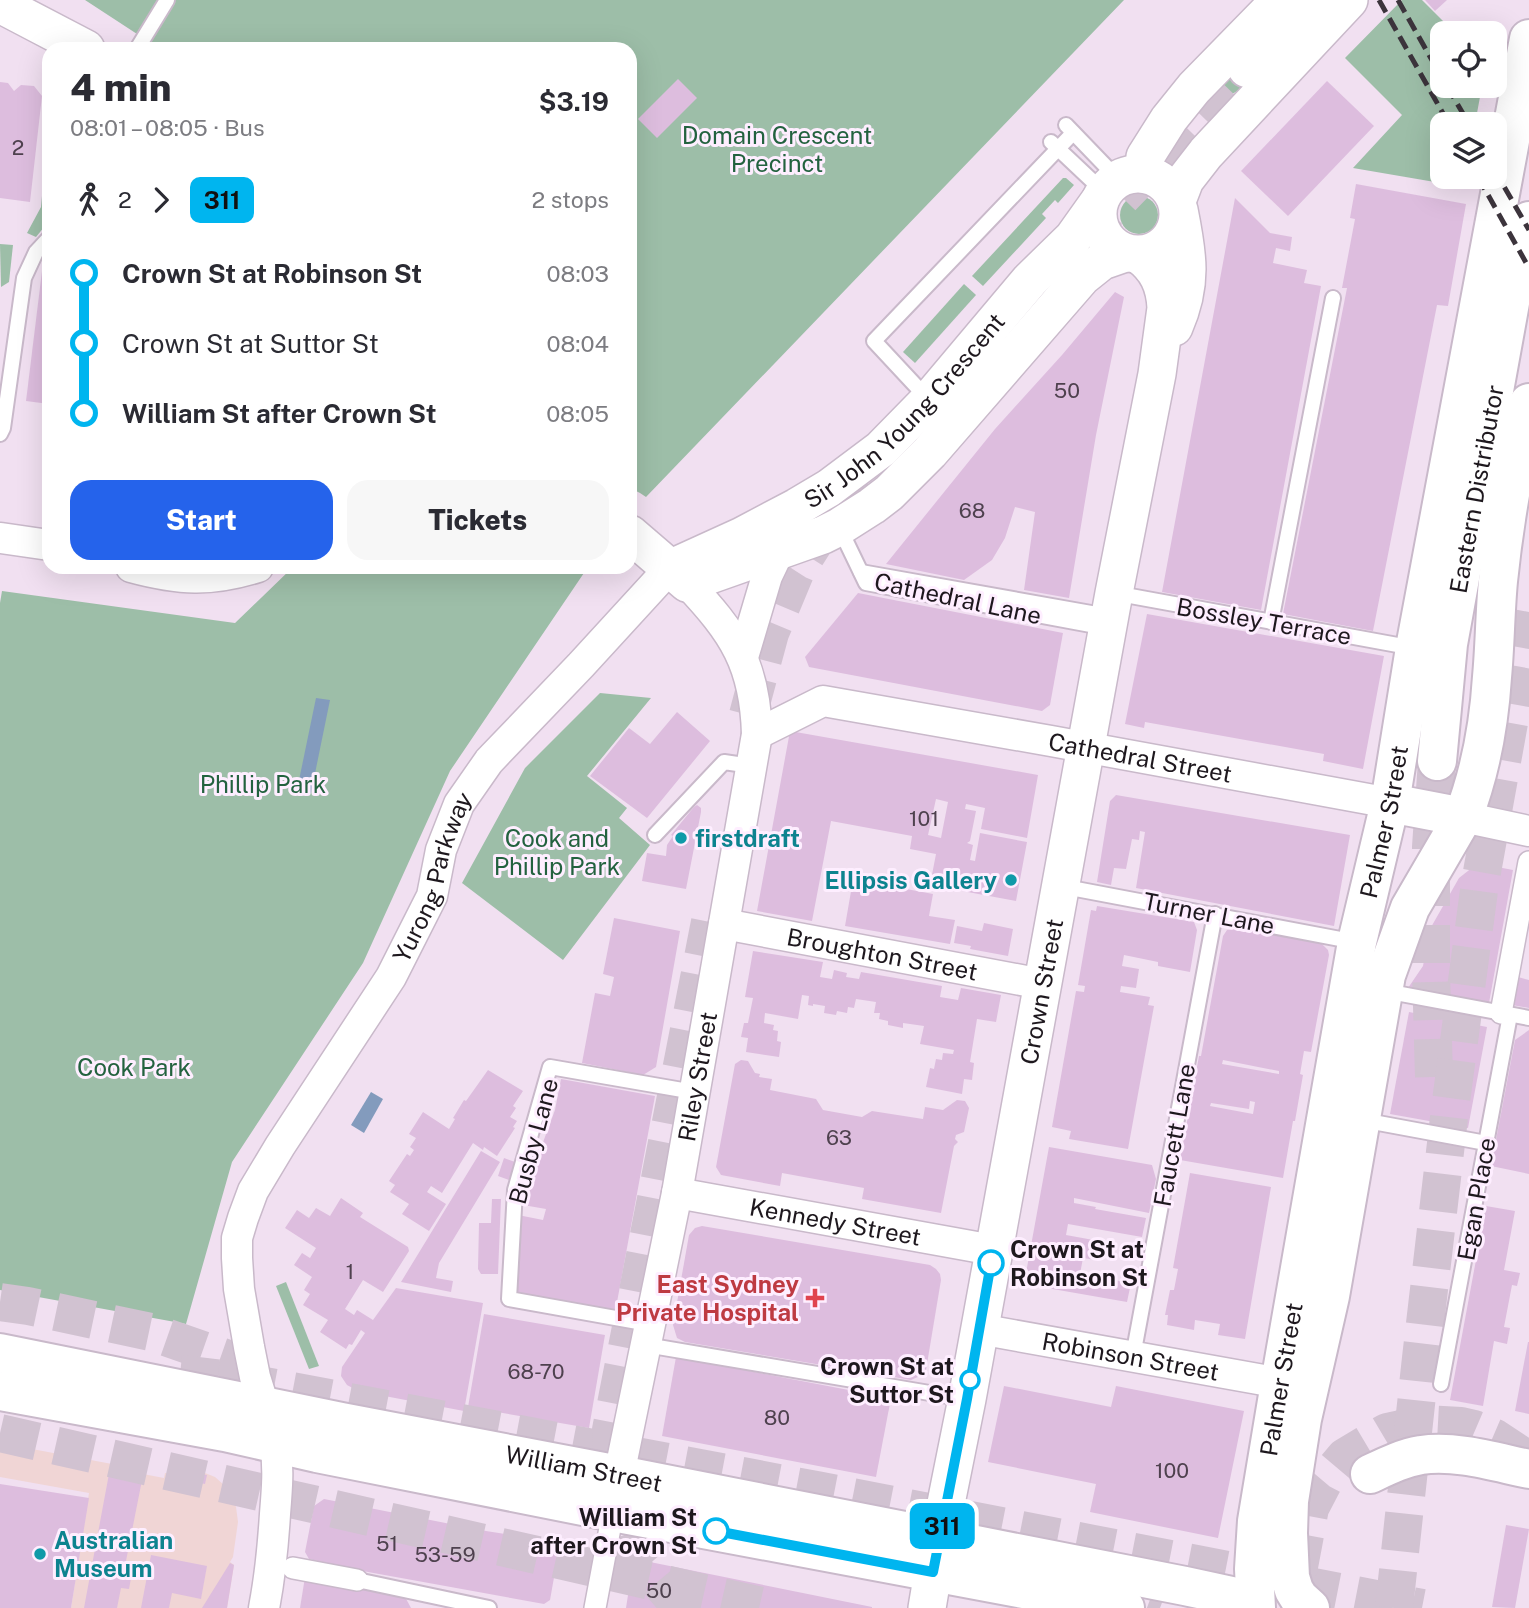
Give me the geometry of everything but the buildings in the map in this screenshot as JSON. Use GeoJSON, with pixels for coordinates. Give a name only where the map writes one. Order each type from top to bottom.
{"type":"FeatureCollection","features":[{"type":"Feature","properties":{"kind":"main road"},"geometry":{"type":"LineString","coordinates":[[1257,76],[1318,0]]}},
{"type":"Feature","properties":{"kind":"main road","name":"Palmer Street"},"geometry":{"type":"LineString","coordinates":[[1267,1606],[1254,1569],[1257,1521],[1280,1383],[1357,942],[1390,803],[1415,648],[1529,38]]}},
{"type":"Feature","properties":{"kind":"main road","name":"Eastern Distributor"},"geometry":{"type":"LineString","coordinates":[[1437,761],[1448,644],[1511,297],[1529,221]]}},
{"type":"Feature","properties":{"kind":"main road","name":"Palmer Street"},"geometry":{"type":"LineString","coordinates":[[1310,1608],[1299,1598],[1290,1577],[1288,1533],[1289,1501],[1302,1419],[1329,1296],[1386,975],[1410,908],[1463,817],[1483,748],[1504,537],[1529,403]]}},
{"type":"Feature","properties":{"kind":"main road","name":"Cathedral Street"},"geometry":{"type":"LineString","coordinates":[[1390,803],[1463,817]]}},
{"type":"Feature","properties":{"kind":"main road","name":"William Street"},"geometry":{"type":"LineString","coordinates":[[0,1353],[619,1475],[933,1573],[1171,1583],[1267,1606]]}},
{"type":"Feature","properties":{"kind":"main road","name":"William Street"},"geometry":{"type":"LineString","coordinates":[[0,1391],[213,1429],[317,1453],[614,1512],[1125,1608]]}},
{"type":"Feature","properties":{"kind":"main road"},"geometry":{"type":"LineString","coordinates":[[264,1406],[275,1442]]}},
{"type":"Feature","properties":{"kind":"main road"},"geometry":{"type":"LineString","coordinates":[[1370,1474],[1401,1460],[1431,1454],[1461,1456],[1524,1469]]}},
{"type":"Feature","properties":{"kind":"main road","name":"Riley Street"},"geometry":{"type":"LineString","coordinates":[[614,1512],[619,1475]]}},
{"type":"Feature","properties":{"kind":"street"},"geometry":{"type":"LineString","coordinates":[[1257,76],[1181,188],[1179,220],[1169,241],[1150,253],[1132,254],[1109,243],[1100,227],[1098,209],[1182,101],[1280,0]]}},
{"type":"Feature","properties":{"kind":"street"},"geometry":{"type":"LineString","coordinates":[[1119,181],[1170,137],[1210,112],[1349,0]]}},
{"type":"Feature","properties":{"kind":"street"},"geometry":{"type":"LineString","coordinates":[[0,4],[73,42]]}},
{"type":"Feature","properties":{"kind":"street"},"geometry":{"type":"LineString","coordinates":[[1119,181],[1136,174],[1157,178],[1166,184],[1178,205]]}},
{"type":"Feature","properties":{"kind":"street","name":"Sir John Young Crescent"},"geometry":{"type":"LineString","coordinates":[[678,576],[829,488],[881,449],[929,400],[1016,295],[1073,238],[1119,181]]}},
{"type":"Feature","properties":{"kind":"street","name":"Crown Street"},"geometry":{"type":"LineString","coordinates":[[1157,374],[1187,284],[1186,248],[1178,205]]}},
{"type":"Feature","properties":{"kind":"street","name":"Sir John Young Crescent"},"geometry":{"type":"LineString","coordinates":[[678,576],[778,552],[823,536],[872,506],[930,452],[1093,267],[1110,257],[1132,254]]}},
{"type":"Feature","properties":{"kind":"street","name":"Crown Street"},"geometry":{"type":"LineString","coordinates":[[933,1573],[1157,374],[1166,299],[1152,266],[1132,254]]}},
{"type":"Feature","properties":{"kind":"street"},"geometry":{"type":"LineString","coordinates":[[929,400],[949,395],[996,352],[1042,324]]}},
{"type":"Feature","properties":{"kind":"street"},"geometry":{"type":"LineString","coordinates":[[0,538],[42,544]]}},
{"type":"Feature","properties":{"kind":"street"},"geometry":{"type":"LineString","coordinates":[[637,540],[678,576]]}},
{"type":"Feature","properties":{"kind":"street"},"geometry":{"type":"LineString","coordinates":[[743,657],[767,576],[778,552]]}},
{"type":"Feature","properties":{"kind":"street"},"geometry":{"type":"LineString","coordinates":[[164,574],[208,578],[236,574]]}},
{"type":"Feature","properties":{"kind":"street","name":"Riley Street"},"geometry":{"type":"LineString","coordinates":[[619,1475],[677,1193],[757,734],[754,693],[743,657],[717,618],[678,576]]}},
{"type":"Feature","properties":{"kind":"street","name":"Yurong Parkway"},"geometry":{"type":"LineString","coordinates":[[264,1406],[252,1364],[239,1287],[237,1238],[253,1191],[391,977],[432,896],[441,850],[459,804],[489,761],[581,665],[678,576]]}},
{"type":"Feature","properties":{"kind":"street","name":"Cathedral Street"},"geometry":{"type":"LineString","coordinates":[[757,734],[822,701],[1390,803]]}},
{"type":"Feature","properties":{"kind":"street","name":"Cathedral Street"},"geometry":{"type":"LineString","coordinates":[[1463,817],[1529,831]]}},
{"type":"Feature","properties":{"kind":"street","name":"Egan Place"},"geometry":{"type":"LineString","coordinates":[[1505,1014],[1529,862]]}},
{"type":"Feature","properties":{"kind":"street","name":"Broughton Street"},"geometry":{"type":"LineString","coordinates":[[724,924],[1042,984]]}},
{"type":"Feature","properties":{"kind":"street","name":"Kennedy Street"},"geometry":{"type":"LineString","coordinates":[[677,1193],[993,1250]]}},
{"type":"Feature","properties":{"kind":"street","name":"Robinson Street"},"geometry":{"type":"LineString","coordinates":[[979,1329],[1280,1383]]}},
{"type":"Feature","properties":{"kind":"street"},"geometry":{"type":"LineString","coordinates":[[264,1608],[277,1494],[275,1442]]}},
{"type":"Feature","properties":{"kind":"street","name":"Riley Street"},"geometry":{"type":"LineString","coordinates":[[595,1608],[614,1512]]}},
{"type":"Feature","properties":{"kind":"street"},"geometry":{"type":"LineString","coordinates":[[293,1568],[357,1580]]}},
{"type":"Feature","properties":{"kind":"lane"},"geometry":{"type":"LineString","coordinates":[[141,42],[167,0]]}},
{"type":"Feature","properties":{"kind":"lane"},"geometry":{"type":"LineString","coordinates":[[929,400],[874,341],[1070,129],[1119,181]]}},
{"type":"Feature","properties":{"kind":"lane"},"geometry":{"type":"LineString","coordinates":[[1055,145],[1119,181]]}},
{"type":"Feature","properties":{"kind":"lane"},"geometry":{"type":"LineString","coordinates":[[0,434],[23,278],[42,245]]}},
{"type":"Feature","properties":{"kind":"lane"},"geometry":{"type":"LineString","coordinates":[[1271,622],[1333,298]]}},
{"type":"Feature","properties":{"kind":"lane","name":"Cathedral Lane"},"geometry":{"type":"LineString","coordinates":[[839,527],[861,572]]}},
{"type":"Feature","properties":{"kind":"lane","name":"Bossley Terrace"},"geometry":{"type":"LineString","coordinates":[[861,572],[1111,613],[1271,622],[1415,648]]}},
{"type":"Feature","properties":{"kind":"lane"},"geometry":{"type":"LineString","coordinates":[[654,835],[724,762],[751,766]]}},
{"type":"Feature","properties":{"kind":"lane","name":"Turner Lane"},"geometry":{"type":"LineString","coordinates":[[1060,886],[1357,942]]}},
{"type":"Feature","properties":{"kind":"lane","name":"Faucett Lane"},"geometry":{"type":"LineString","coordinates":[[1133,1356],[1214,914]]}},
{"type":"Feature","properties":{"kind":"lane"},"geometry":{"type":"LineString","coordinates":[[1383,990],[1529,1018]]}},
{"type":"Feature","properties":{"kind":"lane","name":"Egan Place"},"geometry":{"type":"LineString","coordinates":[[1441,1384],[1486,1143],[1505,1014]]}},
{"type":"Feature","properties":{"kind":"lane","name":"Busby Lane"},"geometry":{"type":"LineString","coordinates":[[648,1334],[509,1299],[514,1190],[550,1067],[694,1092]]}},
{"type":"Feature","properties":{"kind":"lane"},"geometry":{"type":"LineString","coordinates":[[1361,1120],[1486,1143]]}},
{"type":"Feature","properties":{"kind":"lane"},"geometry":{"type":"LineString","coordinates":[[648,1334],[967,1399]]}},
{"type":"Feature","properties":{"kind":"lane"},"geometry":{"type":"LineString","coordinates":[[357,1580],[430,1601],[489,1608]]}},
{"type":"Feature","properties":{"kind":"shaded area"},"geometry":{"type":"Polygon","coordinates":[[[0,1443],[144,1470],[143,1474],[164,1478],[165,1473],[184,1477],[186,1469],[215,1477],[231,1495],[238,1522],[230,1562],[234,1565],[227,1608],[71,1608],[89,1493],[0,1477],[0,1443]]]}},
{"type":"Feature","properties":{"kind":"green space","name":"Domain Crescent Precinct"},"geometry":{"type":"Polygon","coordinates":[[[85,0],[1124,0],[646,497],[637,492],[637,42],[149,42],[85,0]]]}},
{"type":"Feature","properties":{"kind":"green space"},"geometry":{"type":"Polygon","coordinates":[[[1402,0],[1422,0],[1443,21],[1430,21],[1430,98],[1480,98],[1477,112],[1430,112],[1430,181],[1353,168],[1402,115],[1345,58],[1402,0]]]}},
{"type":"Feature","properties":{"kind":"green space"},"geometry":{"type":"Polygon","coordinates":[[[1237,58],[1244,87],[1212,106],[1200,93],[1237,58]]]}},
{"type":"Feature","properties":{"kind":"green space"},"geometry":{"type":"Polygon","coordinates":[[[1063,178],[1074,185],[1058,203],[1055,200],[1042,214],[1046,218],[983,286],[972,276],[1063,178]]]}},
{"type":"Feature","properties":{"kind":"green space"},"geometry":{"type":"Polygon","coordinates":[[[42,196],[42,230],[36,237],[27,233],[41,207],[42,196]]]}},
{"type":"Feature","properties":{"kind":"green space"},"geometry":{"type":"Polygon","coordinates":[[[1139,196],[1152,202],[1158,215],[1152,228],[1139,234],[1126,228],[1120,215],[1126,202],[1139,196]]]}},
{"type":"Feature","properties":{"kind":"green space"},"geometry":{"type":"Polygon","coordinates":[[[0,244],[13,245],[9,282],[1,287],[0,244]]]}},
{"type":"Feature","properties":{"kind":"green space"},"geometry":{"type":"Polygon","coordinates":[[[964,284],[976,295],[915,363],[903,352],[964,284]]]}},
{"type":"Feature","properties":{"kind":"green space","name":"Phillip Park"},"geometry":{"type":"Polygon","coordinates":[[[286,574],[583,574],[450,771],[363,963],[232,1162],[186,1324],[0,1290],[2,591],[235,623],[286,574]]]}},
{"type":"Feature","properties":{"kind":"green space","name":"Cook and Phillip Park"},"geometry":{"type":"Polygon","coordinates":[[[600,693],[651,698],[587,776],[627,808],[619,818],[650,845],[563,960],[462,883],[525,768],[600,693]]]}},
{"type":"Feature","properties":{"kind":"green space"},"geometry":{"type":"Polygon","coordinates":[[[286,1282],[319,1366],[309,1369],[276,1286],[286,1282]]]}},
{"type":"Feature","properties":{"kind":"water"},"geometry":{"type":"Polygon","coordinates":[[[316,698],[330,700],[311,793],[297,790],[316,698]]]}},
{"type":"Feature","properties":{"kind":"water"},"geometry":{"type":"Polygon","coordinates":[[[371,1092],[383,1099],[364,1133],[351,1125],[371,1092]]]}},
{"type":"Feature","properties":{"kind":"tunnel"},"geometry":{"type":"LineString","coordinates":[[1082,238],[1247,68]]}},
{"type":"Feature","properties":{"kind":"tunnel"},"geometry":{"type":"LineString","coordinates":[[748,715],[770,633],[795,573],[835,510],[878,461]]}},
{"type":"Feature","properties":{"kind":"tunnel"},"geometry":{"type":"LineString","coordinates":[[1394,1608],[1450,1109],[1480,883],[1529,612]]}},
{"type":"Feature","properties":{"kind":"tunnel"},"geometry":{"type":"LineString","coordinates":[[1434,1077],[1431,847],[1437,761]]}},
{"type":"Feature","properties":{"kind":"tunnel"},"geometry":{"type":"LineString","coordinates":[[685,1608],[673,1598],[635,1553],[613,1491],[611,1430],[710,922]]}},
{"type":"Feature","properties":{"kind":"tunnel"},"geometry":{"type":"LineString","coordinates":[[0,1302],[151,1332],[248,1366]]}},
{"type":"Feature","properties":{"kind":"tunnel"},"geometry":{"type":"LineString","coordinates":[[180,1374],[233,1380],[1422,1608]]}},
{"type":"Feature","properties":{"kind":"tunnel"},"geometry":{"type":"LineString","coordinates":[[1298,1572],[1310,1508],[1323,1483],[1345,1457],[1387,1432],[1424,1424],[1461,1426],[1495,1438],[1529,1463]]}},
{"type":"Feature","properties":{"kind":"tunnel"},"geometry":{"type":"LineString","coordinates":[[0,1433],[770,1608]]}},
{"type":"Feature","properties":{"kind":"tunnel"},"geometry":{"type":"LineString","coordinates":[[1095,1584],[1160,1608]]}},
{"type":"Feature","properties":{"kind":"railway"},"geometry":{"type":"LineString","coordinates":[[1379,0],[1442,112]]}},
{"type":"Feature","properties":{"kind":"railway"},"geometry":{"type":"LineString","coordinates":[[1398,0],[1430,57]]}},
{"type":"Feature","properties":{"kind":"railway"},"geometry":{"type":"LineString","coordinates":[[1454,98],[1462,112]]}},
{"type":"Feature","properties":{"kind":"railway"},"geometry":{"type":"LineString","coordinates":[[1485,189],[1529,268]]}},
{"type":"Feature","properties":{"kind":"railway"},"geometry":{"type":"LineString","coordinates":[[1505,189],[1529,230]]}},
{"type":"Feature","properties":{"kind":"bus line","name":"311"},"geometry":{"type":"LineString","coordinates":[[716,1531],[933,1572],[991,1263]]}},
{"type":"Feature","properties":{"kind":"place","name":"firstdraft"},"geometry":{"type":"Point","coordinates":[681,838]}},
{"type":"Feature","properties":{"kind":"place","name":"Ellipsis Gallery"},"geometry":{"type":"Point","coordinates":[1011,880]}},
{"type":"Feature","properties":{"kind":"place","name":"Crown St at Robinson St"},"geometry":{"type":"Point","coordinates":[991,1263]}},
{"type":"Feature","properties":{"kind":"place","name":"East Sydney Private Hospital"},"geometry":{"type":"Point","coordinates":[815,1298]}},
{"type":"Feature","properties":{"kind":"place","name":"Crown St at Suttor St"},"geometry":{"type":"Point","coordinates":[970,1380]}},
{"type":"Feature","properties":{"kind":"place","name":"William St after Crown St"},"geometry":{"type":"Point","coordinates":[716,1531]}},
{"type":"Feature","properties":{"kind":"place","name":"Australian Museum"},"geometry":{"type":"Point","coordinates":[40,1554]}},
{"type":"Feature","properties":{"kind":"park label","name":"Cook Park"},"geometry":{"type":"Point","coordinates":[134,1067]}}]}
